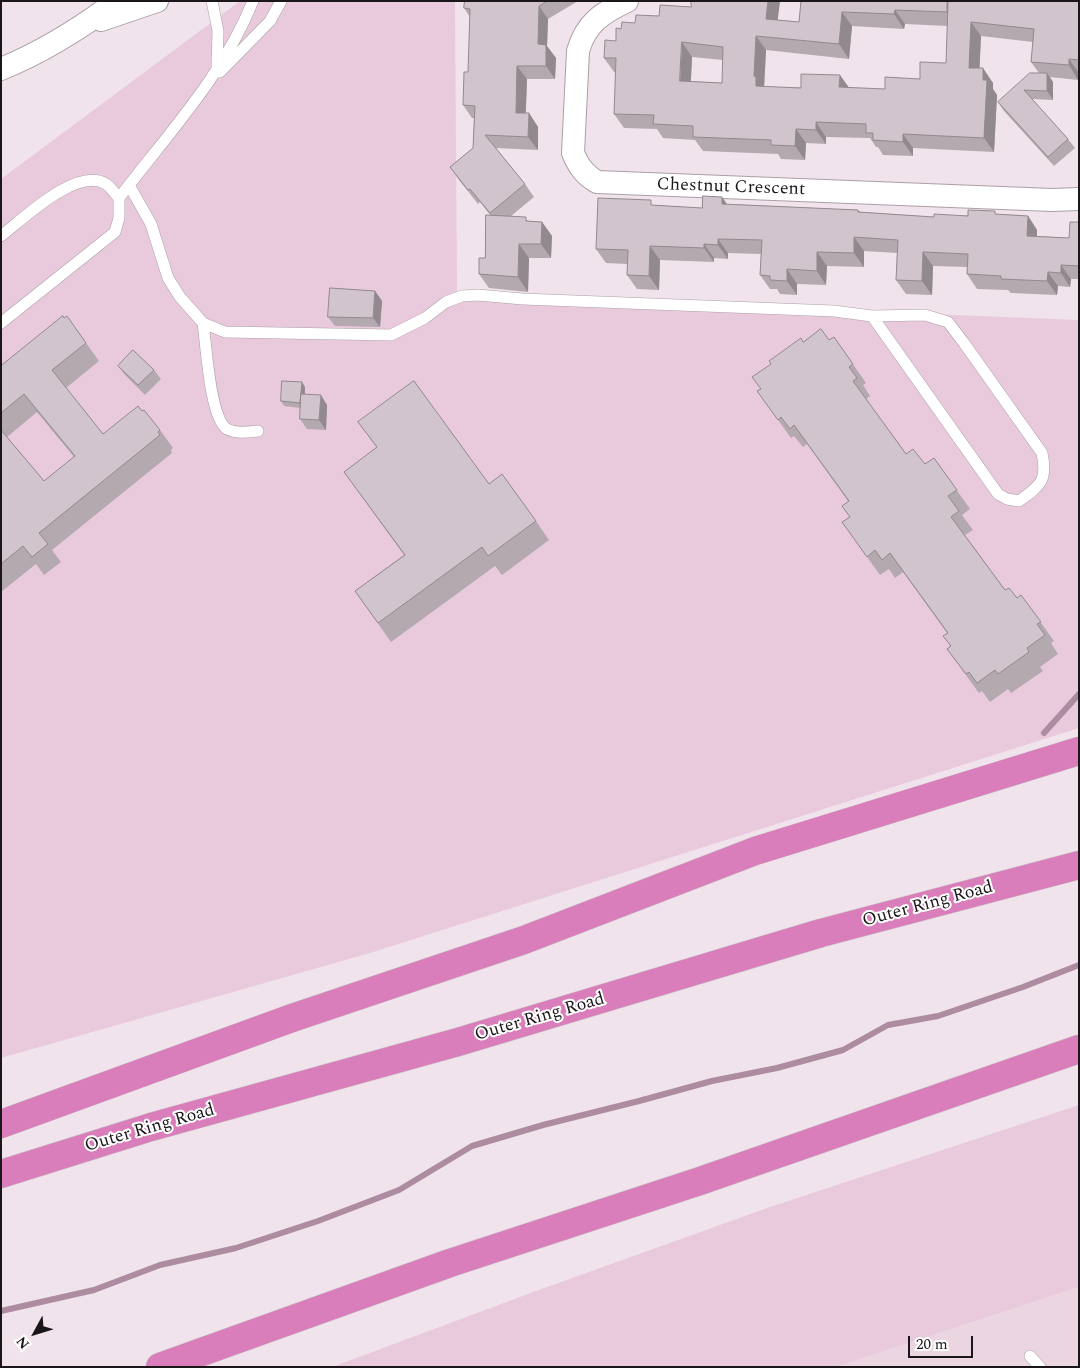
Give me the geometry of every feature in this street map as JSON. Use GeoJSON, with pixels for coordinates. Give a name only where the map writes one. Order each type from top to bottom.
{"type":"FeatureCollection","features":[{"type":"Feature","properties":{"kind":"highway"},"geometry":{"type":"LineString","coordinates":[[1,1124],[282,1022],[524,940],[755,851],[1079,751]]}},
{"type":"Feature","properties":{"kind":"highway","name":"Outer Ring Road"},"geometry":{"type":"LineString","coordinates":[[1,1174],[151,1127],[467,1039],[821,932],[1079,865]]}},
{"type":"Feature","properties":{"kind":"highway"},"geometry":{"type":"LineString","coordinates":[[160,1367],[450,1263],[700,1181],[1079,1049]]}},
{"type":"Feature","properties":{"kind":"street"},"geometry":{"type":"LineString","coordinates":[[1,69],[25,59],[84,25],[117,1]]}},
{"type":"Feature","properties":{"kind":"street"},"geometry":{"type":"LineString","coordinates":[[84,25],[157,1]]}},
{"type":"Feature","properties":{"kind":"street","name":"Chestnut Crescent"},"geometry":{"type":"LineString","coordinates":[[627,1],[609,10],[589,27],[582,38],[578,51],[573,153],[578,167],[597,182],[1052,200],[1079,199]]}},
{"type":"Feature","properties":{"kind":"lane"},"geometry":{"type":"LineString","coordinates":[[212,1],[218,31],[217,67]]}},
{"type":"Feature","properties":{"kind":"lane"},"geometry":{"type":"LineString","coordinates":[[210,82],[244,22],[252,1]]}},
{"type":"Feature","properties":{"kind":"lane"},"geometry":{"type":"LineString","coordinates":[[1,322],[114,232],[119,218],[119,198],[210,82],[270,20],[281,1]]}},
{"type":"Feature","properties":{"kind":"lane"},"geometry":{"type":"LineString","coordinates":[[1,236],[56,194],[70,185],[84,180],[107,184],[119,198]]}},
{"type":"Feature","properties":{"kind":"lane"},"geometry":{"type":"LineString","coordinates":[[129,185],[151,224],[168,278],[180,297],[204,323],[225,332],[391,335],[426,318],[446,302],[462,296],[478,295],[523,299],[834,311],[872,316],[925,315],[948,322],[1042,453],[1045,468],[1043,480],[1037,488],[1019,501],[1007,499],[998,494],[872,316]]}},
{"type":"Feature","properties":{"kind":"lane"},"geometry":{"type":"LineString","coordinates":[[204,323],[212,394],[220,423],[226,428],[242,432],[258,431]]}},
{"type":"Feature","properties":{"kind":"lane"},"geometry":{"type":"LineString","coordinates":[[1030,1356],[1040,1367]]}},
{"type":"Feature","properties":{"kind":"shaded area"},"geometry":{"type":"Polygon","coordinates":[[[240,1],[455,1],[457,295],[1079,320],[1079,728],[370,953],[1,1058],[1,179],[240,1]]]}},
{"type":"Feature","properties":{"kind":"shaded area"},"geometry":{"type":"Polygon","coordinates":[[[1079,1105],[1079,1287],[836,1367],[332,1367],[770,1207],[1079,1105]]]}},
{"type":"Feature","properties":{"kind":"shaded area"},"geometry":{"type":"Polygon","coordinates":[[[1079,1287],[1079,1367],[836,1367],[1079,1287]]]}},
{"type":"Feature","properties":{"kind":"building"},"geometry":{"type":"Polygon","coordinates":[[[465,1],[547,1],[539,6],[538,44],[546,45],[546,66],[517,66],[516,113],[529,113],[528,137],[485,135],[525,184],[490,213],[470,189],[468,190],[450,167],[473,148],[475,106],[463,105],[464,72],[468,72],[470,9],[464,8],[465,1]]]}},
{"type":"Feature","properties":{"kind":"building"},"geometry":{"type":"Polygon","coordinates":[[[691,1],[768,1],[766,19],[799,22],[801,1],[947,1],[947,12],[895,10],[894,14],[842,12],[839,44],[756,36],[754,76],[756,77],[756,86],[801,88],[801,74],[840,75],[839,87],[885,89],[885,77],[920,79],[920,62],[946,63],[948,1],[1079,1],[1079,60],[1069,59],[1069,65],[1031,62],[1034,29],[971,22],[969,68],[983,68],[983,80],[987,80],[984,138],[903,134],[903,142],[873,140],[873,133],[866,133],[866,124],[816,122],[816,130],[796,129],[795,146],[771,145],[771,140],[693,137],[693,126],[653,124],[654,115],[614,114],[616,58],[604,58],[605,40],[616,41],[616,28],[621,29],[622,22],[635,23],[636,15],[659,16],[660,5],[691,7],[691,1]],[[682,42],[680,81],[722,83],[723,47],[682,42]]]}},
{"type":"Feature","properties":{"kind":"building"},"geometry":{"type":"Polygon","coordinates":[[[1030,73],[1047,73],[1047,91],[1024,90],[1068,139],[1048,157],[998,102],[1030,73]]]}},
{"type":"Feature","properties":{"kind":"building"},"geometry":{"type":"Polygon","coordinates":[[[703,196],[722,197],[722,204],[858,210],[858,212],[934,217],[934,214],[968,216],[968,210],[995,211],[995,214],[1028,216],[1027,236],[1069,238],[1070,222],[1079,222],[1079,266],[1061,265],[1061,273],[1048,272],[1047,281],[1001,279],[1001,276],[967,274],[968,254],[923,252],[922,281],[896,280],[898,240],[854,237],[854,253],[817,252],[817,271],[787,269],[787,281],[770,280],[770,276],[760,275],[762,240],[718,239],[718,245],[704,244],[704,248],[650,246],[649,276],[627,275],[628,250],[596,249],[598,198],[651,200],[651,205],[702,208],[703,196]]]}},
{"type":"Feature","properties":{"kind":"building"},"geometry":{"type":"Polygon","coordinates":[[[486,215],[526,217],[526,221],[542,222],[541,244],[519,244],[518,277],[479,274],[479,258],[485,258],[486,215]]]}},
{"type":"Feature","properties":{"kind":"building"},"geometry":{"type":"Polygon","coordinates":[[[330,288],[375,291],[373,318],[328,317],[330,288]]]}},
{"type":"Feature","properties":{"kind":"building"},"geometry":{"type":"Polygon","coordinates":[[[63,316],[64,318],[67,316],[86,343],[52,370],[103,434],[138,406],[142,411],[144,410],[160,430],[158,432],[160,435],[39,533],[48,544],[32,557],[23,546],[1,564],[1,430],[44,481],[75,456],[24,394],[1,413],[1,366],[63,316]]]}},
{"type":"Feature","properties":{"kind":"building"},"geometry":{"type":"Polygon","coordinates":[[[821,329],[829,340],[834,337],[853,364],[849,367],[857,378],[853,381],[906,454],[913,449],[925,464],[934,458],[957,490],[948,496],[959,511],[951,517],[1005,590],[1009,588],[1017,598],[1021,595],[1041,622],[1037,624],[1045,635],[1027,648],[1029,652],[998,674],[995,670],[977,683],[969,672],[966,674],[947,649],[951,646],[943,636],[948,633],[890,553],[882,560],[875,550],[867,557],[842,522],[850,517],[842,506],[849,501],[794,425],[790,429],[781,417],[778,420],[757,391],[761,389],[752,377],[771,364],[769,361],[801,338],[803,342],[821,329]]]}},
{"type":"Feature","properties":{"kind":"building"},"geometry":{"type":"Polygon","coordinates":[[[133,350],[154,370],[138,385],[118,366],[133,350]]]}},
{"type":"Feature","properties":{"kind":"building"},"geometry":{"type":"Polygon","coordinates":[[[282,381],[302,382],[300,403],[281,401],[282,381]]]}},
{"type":"Feature","properties":{"kind":"building"},"geometry":{"type":"Polygon","coordinates":[[[414,381],[489,484],[502,474],[536,521],[488,556],[482,547],[378,623],[355,591],[405,555],[344,472],[377,447],[358,422],[414,381]]]}},
{"type":"Feature","properties":{"kind":"building"},"geometry":{"type":"Polygon","coordinates":[[[301,394],[321,395],[319,420],[300,419],[301,394]]]}},
{"type":"Feature","properties":{"kind":"waterway"},"geometry":{"type":"LineString","coordinates":[[1044,733],[1079,694]]}},
{"type":"Feature","properties":{"kind":"waterway"},"geometry":{"type":"LineString","coordinates":[[1,1311],[94,1290],[160,1265],[236,1248],[318,1221],[399,1190],[472,1146],[543,1125],[712,1081],[777,1068],[843,1050],[888,1025],[938,1016],[1023,987],[1079,965]]}}]}
